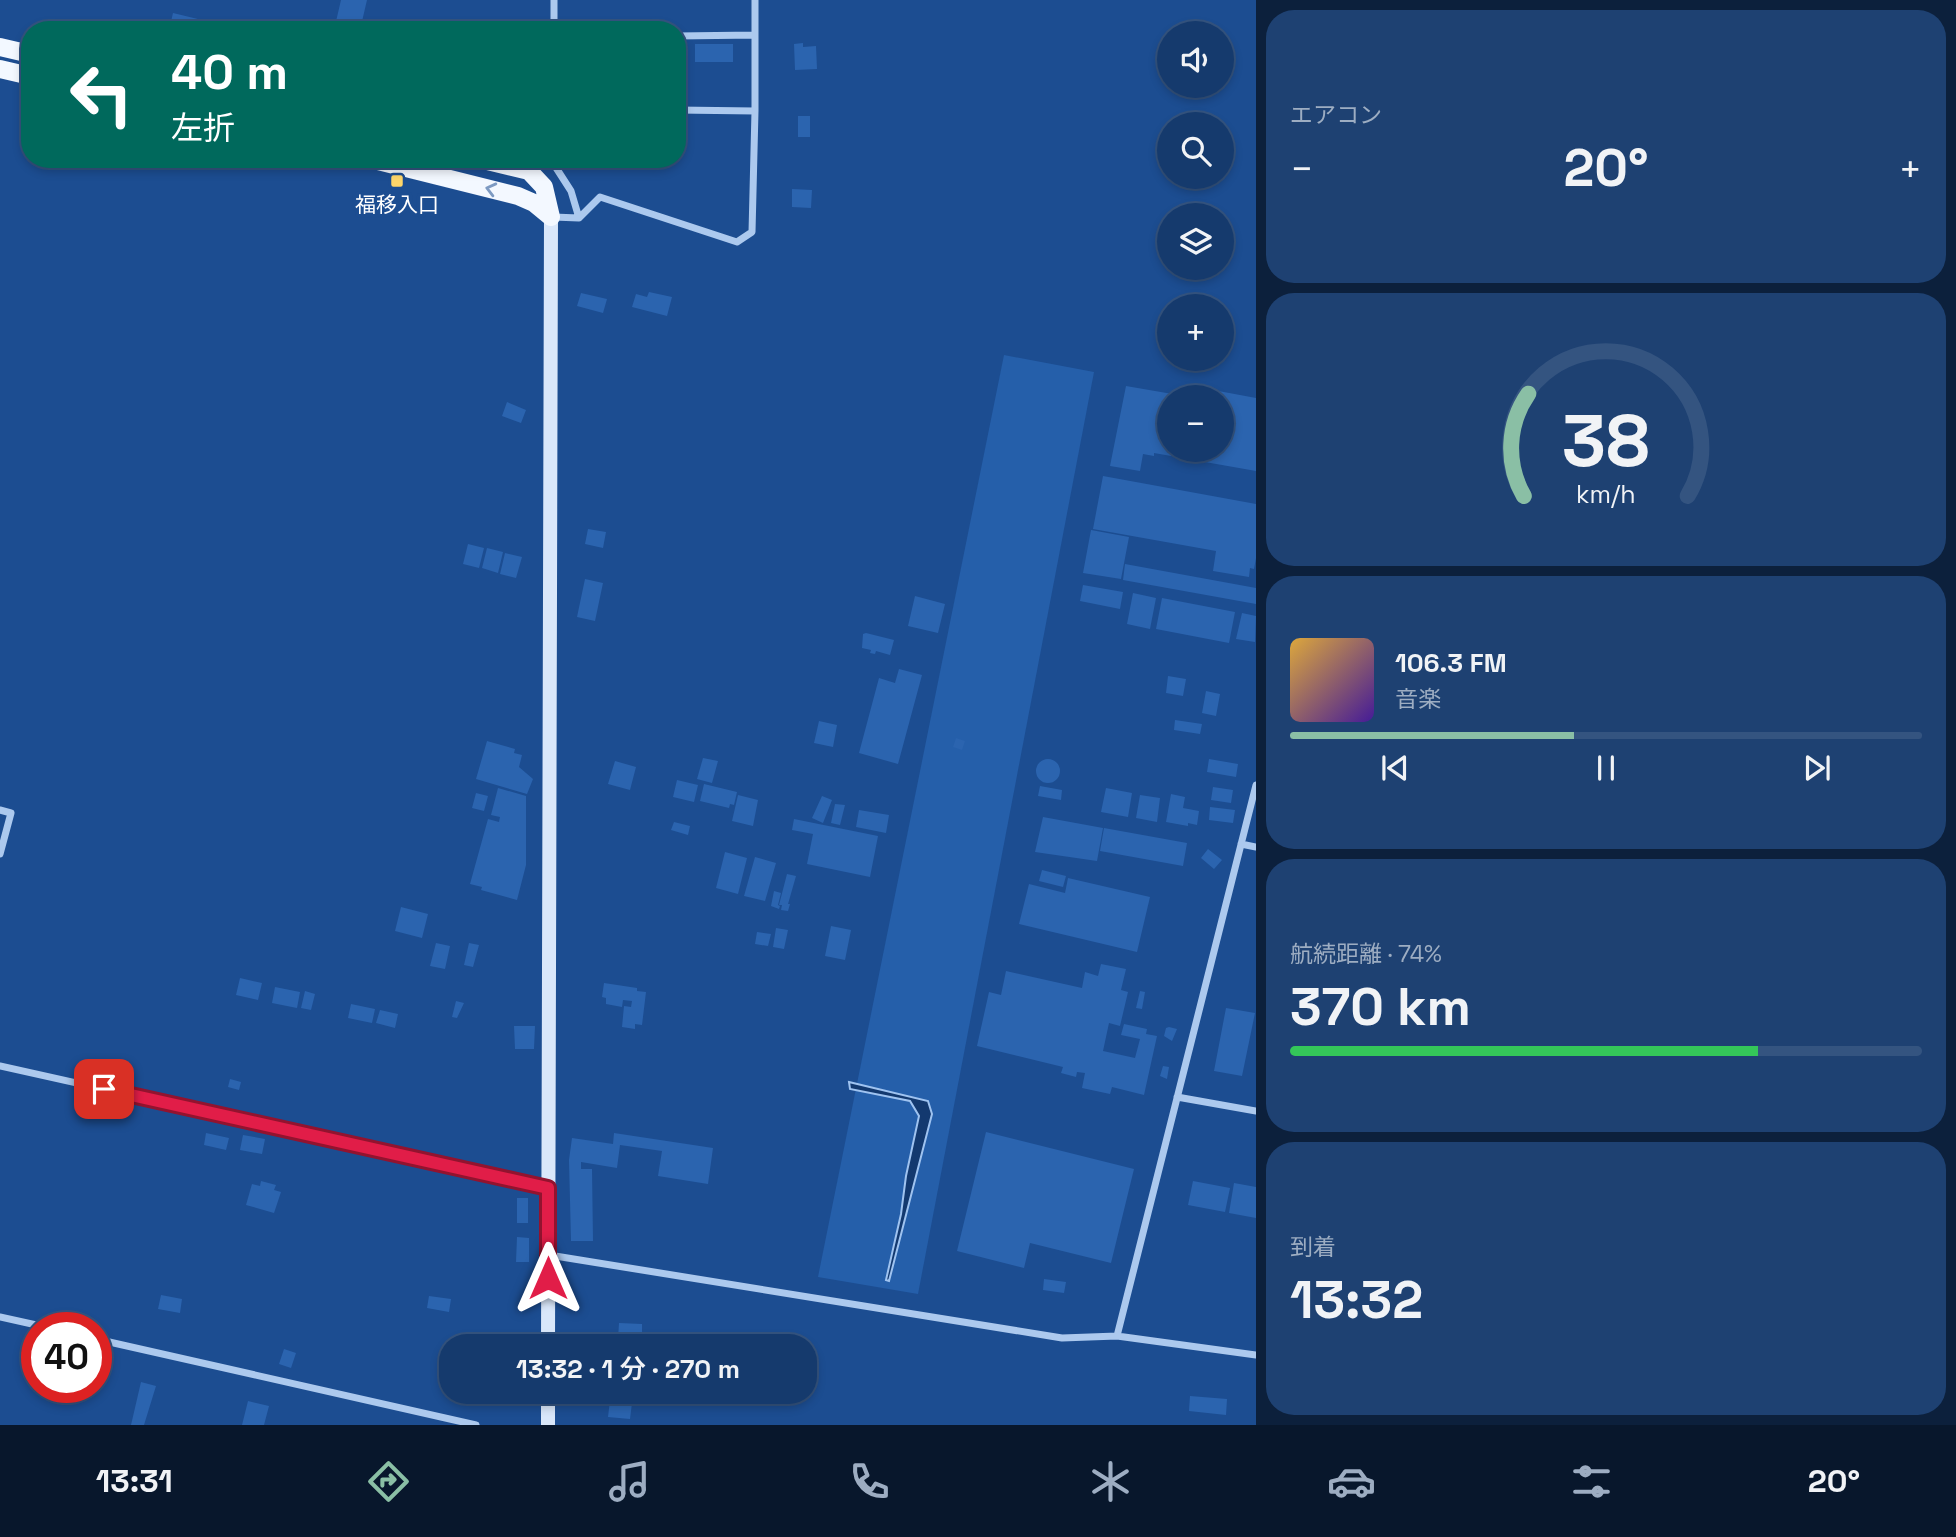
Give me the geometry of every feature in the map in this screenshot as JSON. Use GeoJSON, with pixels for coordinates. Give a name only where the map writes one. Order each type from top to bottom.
{"type":"FeatureCollection","features":[{"type":"Feature","properties":{"kind":"main road"},"geometry":{"type":"LineString","coordinates":[[0,47],[21,52]]}},
{"type":"Feature","properties":{"kind":"main road"},"geometry":{"type":"LineString","coordinates":[[0,69],[21,74]]}},
{"type":"Feature","properties":{"kind":"main road"},"geometry":{"type":"LineString","coordinates":[[406,168],[518,196],[534,203],[551,217]]}},
{"type":"Feature","properties":{"kind":"main road"},"geometry":{"type":"LineString","coordinates":[[516,168],[529,171],[544,187],[551,217]]}},
{"type":"Feature","properties":{"kind":"street"},"geometry":{"type":"LineString","coordinates":[[554,0],[554,21]]}},
{"type":"Feature","properties":{"kind":"street"},"geometry":{"type":"LineString","coordinates":[[548,1334],[551,217],[579,218],[600,197],[737,242],[752,232],[755,0]]}},
{"type":"Feature","properties":{"kind":"street"},"geometry":{"type":"LineString","coordinates":[[686,36],[755,35]]}},
{"type":"Feature","properties":{"kind":"street"},"geometry":{"type":"LineString","coordinates":[[686,110],[755,111]]}},
{"type":"Feature","properties":{"kind":"street"},"geometry":{"type":"LineString","coordinates":[[556,168],[571,191],[579,218]]}},
{"type":"Feature","properties":{"kind":"street"},"geometry":{"type":"LineString","coordinates":[[1117,1336],[1256,785]]}},
{"type":"Feature","properties":{"kind":"street"},"geometry":{"type":"LineString","coordinates":[[0,810],[11,813],[0,854]]}},
{"type":"Feature","properties":{"kind":"street"},"geometry":{"type":"LineString","coordinates":[[1241,844],[1256,847]]}},
{"type":"Feature","properties":{"kind":"street"},"geometry":{"type":"LineString","coordinates":[[0,1066],[548,1188]]}},
{"type":"Feature","properties":{"kind":"street"},"geometry":{"type":"LineString","coordinates":[[1177,1097],[1256,1111]]}},
{"type":"Feature","properties":{"kind":"street"},"geometry":{"type":"LineString","coordinates":[[548,1255],[1062,1338],[1117,1336],[1256,1355]]}},
{"type":"Feature","properties":{"kind":"street"},"geometry":{"type":"LineString","coordinates":[[0,1317],[21,1322]]}},
{"type":"Feature","properties":{"kind":"street"},"geometry":{"type":"LineString","coordinates":[[112,1343],[476,1425]]}},
{"type":"Feature","properties":{"kind":"street"},"geometry":{"type":"LineString","coordinates":[[548,1404],[548,1425]]}},
{"type":"Feature","properties":{"kind":"shaded area"},"geometry":{"type":"Polygon","coordinates":[[[1004,355],[1094,372],[918,1294],[818,1277],[1004,355]]]}},
{"type":"Feature","properties":{"kind":"shaded area"},"geometry":{"type":"Polygon","coordinates":[[[849,1082],[928,1101],[932,1114],[889,1281],[886,1280],[919,1116],[910,1101],[850,1089],[849,1082]]]}},
{"type":"Feature","properties":{"kind":"building"},"geometry":{"type":"Polygon","coordinates":[[[341,0],[367,0],[362,21],[336,21],[341,0]]]}},
{"type":"Feature","properties":{"kind":"building"},"geometry":{"type":"Polygon","coordinates":[[[173,13],[202,20],[202,21],[171,21],[173,13]]]}},
{"type":"Feature","properties":{"kind":"building"},"geometry":{"type":"Polygon","coordinates":[[[803,43],[803,47],[816,46],[817,69],[795,70],[794,44],[803,43]]]}},
{"type":"Feature","properties":{"kind":"building"},"geometry":{"type":"Polygon","coordinates":[[[695,44],[733,44],[733,62],[695,62],[695,44]]]}},
{"type":"Feature","properties":{"kind":"building"},"geometry":{"type":"Polygon","coordinates":[[[798,116],[810,116],[810,137],[798,137],[798,116]]]}},
{"type":"Feature","properties":{"kind":"building"},"geometry":{"type":"Polygon","coordinates":[[[792,189],[812,190],[811,208],[792,207],[792,189]]]}},
{"type":"Feature","properties":{"kind":"building"},"geometry":{"type":"Polygon","coordinates":[[[649,292],[672,297],[667,316],[632,307],[636,294],[647,297],[649,292]]]}},
{"type":"Feature","properties":{"kind":"building"},"geometry":{"type":"Polygon","coordinates":[[[581,293],[607,299],[603,313],[577,306],[581,293]]]}},
{"type":"Feature","properties":{"kind":"building"},"geometry":{"type":"Polygon","coordinates":[[[1126,386],[1157,391],[1157,454],[1154,453],[1154,456],[1143,454],[1140,471],[1110,466],[1126,386]]]}},
{"type":"Feature","properties":{"kind":"building"},"geometry":{"type":"Polygon","coordinates":[[[1234,394],[1256,398],[1256,471],[1205,462],[1234,462],[1234,394]]]}},
{"type":"Feature","properties":{"kind":"building"},"geometry":{"type":"Polygon","coordinates":[[[507,402],[526,410],[521,423],[502,416],[507,402]]]}},
{"type":"Feature","properties":{"kind":"building"},"geometry":{"type":"Polygon","coordinates":[[[1103,476],[1256,504],[1256,558],[1254,569],[1250,568],[1249,577],[1213,571],[1216,551],[1093,529],[1103,476]]]}},
{"type":"Feature","properties":{"kind":"building"},"geometry":{"type":"Polygon","coordinates":[[[588,529],[606,532],[603,548],[585,544],[588,529]]]}},
{"type":"Feature","properties":{"kind":"building"},"geometry":{"type":"Polygon","coordinates":[[[1091,530],[1129,537],[1121,579],[1083,573],[1091,530]]]}},
{"type":"Feature","properties":{"kind":"building"},"geometry":{"type":"Polygon","coordinates":[[[468,544],[484,548],[479,568],[463,564],[468,544]]]}},
{"type":"Feature","properties":{"kind":"building"},"geometry":{"type":"Polygon","coordinates":[[[487,548],[503,552],[498,573],[482,568],[487,548]]]}},
{"type":"Feature","properties":{"kind":"building"},"geometry":{"type":"Polygon","coordinates":[[[505,553],[522,557],[516,578],[500,574],[505,553]]]}},
{"type":"Feature","properties":{"kind":"building"},"geometry":{"type":"Polygon","coordinates":[[[1125,564],[1256,588],[1256,604],[1123,580],[1125,564]]]}},
{"type":"Feature","properties":{"kind":"building"},"geometry":{"type":"Polygon","coordinates":[[[585,579],[603,583],[595,621],[577,617],[585,579]]]}},
{"type":"Feature","properties":{"kind":"building"},"geometry":{"type":"Polygon","coordinates":[[[1083,585],[1123,592],[1120,609],[1080,601],[1083,585]]]}},
{"type":"Feature","properties":{"kind":"building"},"geometry":{"type":"Polygon","coordinates":[[[1133,593],[1156,598],[1150,629],[1127,624],[1133,593]]]}},
{"type":"Feature","properties":{"kind":"building"},"geometry":{"type":"Polygon","coordinates":[[[915,596],[945,604],[938,633],[908,626],[915,596]]]}},
{"type":"Feature","properties":{"kind":"building"},"geometry":{"type":"Polygon","coordinates":[[[1162,598],[1235,612],[1229,643],[1156,629],[1162,598]]]}},
{"type":"Feature","properties":{"kind":"building"},"geometry":{"type":"Polygon","coordinates":[[[1242,613],[1256,616],[1255,642],[1236,639],[1242,613]]]}},
{"type":"Feature","properties":{"kind":"building"},"geometry":{"type":"Polygon","coordinates":[[[863,634],[894,640],[890,655],[876,651],[875,654],[870,653],[871,650],[862,648],[863,634]]]}},
{"type":"Feature","properties":{"kind":"building"},"geometry":{"type":"Polygon","coordinates":[[[899,669],[922,675],[898,764],[859,753],[879,678],[895,683],[899,669]]]}},
{"type":"Feature","properties":{"kind":"building"},"geometry":{"type":"Polygon","coordinates":[[[1168,676],[1186,679],[1183,696],[1166,693],[1168,676]]]}},
{"type":"Feature","properties":{"kind":"building"},"geometry":{"type":"Polygon","coordinates":[[[1206,691],[1220,694],[1216,716],[1202,713],[1206,691]]]}},
{"type":"Feature","properties":{"kind":"building"},"geometry":{"type":"Polygon","coordinates":[[[1175,720],[1202,724],[1200,734],[1174,730],[1175,720]]]}},
{"type":"Feature","properties":{"kind":"building"},"geometry":{"type":"Polygon","coordinates":[[[819,721],[837,725],[833,747],[814,743],[819,721]]]}},
{"type":"Feature","properties":{"kind":"building"},"geometry":{"type":"Polygon","coordinates":[[[956,738],[965,741],[962,750],[953,747],[956,738]]]}},
{"type":"Feature","properties":{"kind":"building"},"geometry":{"type":"Polygon","coordinates":[[[487,741],[515,749],[514,753],[522,755],[519,767],[533,779],[527,794],[476,779],[487,741]]]}},
{"type":"Feature","properties":{"kind":"building"},"geometry":{"type":"Polygon","coordinates":[[[703,758],[718,761],[712,783],[697,779],[703,758]]]}},
{"type":"Feature","properties":{"kind":"building"},"geometry":{"type":"Polygon","coordinates":[[[1048,759],[1056,763],[1060,771],[1056,779],[1048,783],[1040,779],[1036,771],[1040,763],[1048,759]]]}},
{"type":"Feature","properties":{"kind":"building"},"geometry":{"type":"Polygon","coordinates":[[[1209,759],[1238,764],[1236,777],[1207,772],[1209,759]]]}},
{"type":"Feature","properties":{"kind":"building"},"geometry":{"type":"Polygon","coordinates":[[[615,761],[636,767],[630,790],[608,784],[615,761]]]}},
{"type":"Feature","properties":{"kind":"building"},"geometry":{"type":"Polygon","coordinates":[[[677,780],[698,785],[694,802],[673,797],[677,780]]]}},
{"type":"Feature","properties":{"kind":"building"},"geometry":{"type":"Polygon","coordinates":[[[704,784],[737,792],[734,805],[730,804],[729,808],[700,801],[704,784]]]}},
{"type":"Feature","properties":{"kind":"building"},"geometry":{"type":"Polygon","coordinates":[[[1040,786],[1062,790],[1061,800],[1038,796],[1040,786]]]}},
{"type":"Feature","properties":{"kind":"building"},"geometry":{"type":"Polygon","coordinates":[[[1213,787],[1233,790],[1231,803],[1211,800],[1213,787]]]}},
{"type":"Feature","properties":{"kind":"building"},"geometry":{"type":"Polygon","coordinates":[[[498,788],[526,796],[526,865],[517,900],[481,890],[482,887],[470,884],[488,819],[499,822],[500,817],[491,815],[498,788]]]}},
{"type":"Feature","properties":{"kind":"building"},"geometry":{"type":"Polygon","coordinates":[[[1106,788],[1132,793],[1128,817],[1101,812],[1106,788]]]}},
{"type":"Feature","properties":{"kind":"building"},"geometry":{"type":"Polygon","coordinates":[[[476,793],[488,796],[484,811],[472,808],[476,793]]]}},
{"type":"Feature","properties":{"kind":"building"},"geometry":{"type":"Polygon","coordinates":[[[1171,794],[1185,797],[1183,808],[1199,811],[1197,825],[1166,822],[1171,794]]]}},
{"type":"Feature","properties":{"kind":"building"},"geometry":{"type":"Polygon","coordinates":[[[738,795],[758,800],[753,826],[732,821],[738,795]]]}},
{"type":"Feature","properties":{"kind":"building"},"geometry":{"type":"Polygon","coordinates":[[[1140,795],[1160,798],[1157,822],[1136,818],[1140,795]]]}},
{"type":"Feature","properties":{"kind":"building"},"geometry":{"type":"Polygon","coordinates":[[[822,796],[832,800],[823,823],[812,818],[822,796]]]}},
{"type":"Feature","properties":{"kind":"building"},"geometry":{"type":"Polygon","coordinates":[[[835,804],[845,805],[840,825],[831,823],[835,804]]]}},
{"type":"Feature","properties":{"kind":"building"},"geometry":{"type":"Polygon","coordinates":[[[1210,807],[1235,810],[1233,823],[1209,820],[1210,807]]]}},
{"type":"Feature","properties":{"kind":"building"},"geometry":{"type":"Polygon","coordinates":[[[859,810],[889,815],[886,833],[856,827],[859,810]]]}},
{"type":"Feature","properties":{"kind":"building"},"geometry":{"type":"Polygon","coordinates":[[[1043,817],[1103,828],[1097,861],[1035,852],[1043,817]]]}},
{"type":"Feature","properties":{"kind":"building"},"geometry":{"type":"Polygon","coordinates":[[[794,819],[878,836],[870,877],[807,864],[813,834],[792,830],[794,819]]]}},
{"type":"Feature","properties":{"kind":"building"},"geometry":{"type":"Polygon","coordinates":[[[674,822],[690,826],[688,835],[671,830],[674,822]]]}},
{"type":"Feature","properties":{"kind":"building"},"geometry":{"type":"Polygon","coordinates":[[[1104,828],[1187,843],[1183,866],[1100,851],[1104,828]]]}},
{"type":"Feature","properties":{"kind":"building"},"geometry":{"type":"Polygon","coordinates":[[[1208,849],[1222,860],[1214,869],[1201,858],[1208,849]]]}},
{"type":"Feature","properties":{"kind":"building"},"geometry":{"type":"Polygon","coordinates":[[[725,852],[747,858],[738,894],[716,888],[725,852]]]}},
{"type":"Feature","properties":{"kind":"building"},"geometry":{"type":"Polygon","coordinates":[[[755,857],[776,863],[765,901],[744,896],[755,857]]]}},
{"type":"Feature","properties":{"kind":"building"},"geometry":{"type":"Polygon","coordinates":[[[1042,870],[1066,876],[1063,887],[1039,881],[1042,870]]]}},
{"type":"Feature","properties":{"kind":"building"},"geometry":{"type":"Polygon","coordinates":[[[787,874],[796,876],[788,911],[781,910],[782,905],[779,905],[787,874]]]}},
{"type":"Feature","properties":{"kind":"building"},"geometry":{"type":"Polygon","coordinates":[[[1068,878],[1150,897],[1137,952],[1019,924],[1029,884],[1065,893],[1068,878]]]}},
{"type":"Feature","properties":{"kind":"building"},"geometry":{"type":"Polygon","coordinates":[[[774,891],[781,893],[779,909],[771,906],[774,891]]]}},
{"type":"Feature","properties":{"kind":"building"},"geometry":{"type":"Polygon","coordinates":[[[401,907],[428,914],[422,938],[395,931],[401,907]]]}},
{"type":"Feature","properties":{"kind":"building"},"geometry":{"type":"Polygon","coordinates":[[[831,926],[851,930],[845,960],[825,956],[831,926]]]}},
{"type":"Feature","properties":{"kind":"building"},"geometry":{"type":"Polygon","coordinates":[[[776,928],[788,930],[784,949],[773,947],[776,928]]]}},
{"type":"Feature","properties":{"kind":"building"},"geometry":{"type":"Polygon","coordinates":[[[757,932],[771,934],[768,946],[755,944],[757,932]]]}},
{"type":"Feature","properties":{"kind":"building"},"geometry":{"type":"Polygon","coordinates":[[[436,943],[450,946],[445,969],[430,966],[436,943]]]}},
{"type":"Feature","properties":{"kind":"building"},"geometry":{"type":"Polygon","coordinates":[[[469,943],[479,945],[473,967],[464,965],[469,943]]]}},
{"type":"Feature","properties":{"kind":"building"},"geometry":{"type":"Polygon","coordinates":[[[1101,964],[1126,969],[1121,990],[1128,992],[1120,1026],[1109,1023],[1103,1051],[1135,1058],[1140,1039],[1121,1035],[1124,1024],[1147,1029],[1146,1034],[1157,1036],[1144,1095],[1112,1087],[1110,1094],[1082,1088],[1085,1073],[1077,1072],[1076,1077],[1061,1073],[1063,1067],[977,1046],[989,992],[1001,995],[1006,971],[1082,988],[1085,972],[1098,976],[1101,964]]]}},
{"type":"Feature","properties":{"kind":"building"},"geometry":{"type":"Polygon","coordinates":[[[240,978],[262,983],[258,1000],[236,995],[240,978]]]}},
{"type":"Feature","properties":{"kind":"building"},"geometry":{"type":"Polygon","coordinates":[[[604,983],[646,992],[642,1025],[635,1024],[635,1029],[622,1027],[624,1006],[631,1007],[632,1001],[623,1000],[622,1007],[606,1004],[606,998],[602,997],[604,983]]]}},
{"type":"Feature","properties":{"kind":"building"},"geometry":{"type":"Polygon","coordinates":[[[275,987],[300,992],[297,1008],[272,1003],[275,987]]]}},
{"type":"Feature","properties":{"kind":"building"},"geometry":{"type":"Polygon","coordinates":[[[305,991],[315,994],[311,1010],[301,1008],[305,991]]]}},
{"type":"Feature","properties":{"kind":"building"},"geometry":{"type":"Polygon","coordinates":[[[1140,991],[1145,992],[1142,1009],[1136,1008],[1140,991]]]}},
{"type":"Feature","properties":{"kind":"building"},"geometry":{"type":"Polygon","coordinates":[[[456,1001],[464,1003],[457,1018],[452,1017],[456,1001]]]}},
{"type":"Feature","properties":{"kind":"building"},"geometry":{"type":"Polygon","coordinates":[[[351,1004],[375,1009],[372,1023],[348,1018],[351,1004]]]}},
{"type":"Feature","properties":{"kind":"building"},"geometry":{"type":"Polygon","coordinates":[[[1226,1008],[1255,1013],[1242,1076],[1214,1071],[1226,1008]]]}},
{"type":"Feature","properties":{"kind":"building"},"geometry":{"type":"Polygon","coordinates":[[[380,1010],[398,1014],[395,1028],[376,1023],[380,1010]]]}},
{"type":"Feature","properties":{"kind":"building"},"geometry":{"type":"Polygon","coordinates":[[[514,1026],[535,1026],[534,1049],[515,1049],[514,1026]]]}},
{"type":"Feature","properties":{"kind":"building"},"geometry":{"type":"Polygon","coordinates":[[[1166,1028],[1177,1029],[1172,1041],[1164,1036],[1166,1028]]]}},
{"type":"Feature","properties":{"kind":"building"},"geometry":{"type":"Polygon","coordinates":[[[1163,1066],[1169,1067],[1167,1079],[1160,1076],[1163,1066]]]}},
{"type":"Feature","properties":{"kind":"building"},"geometry":{"type":"Polygon","coordinates":[[[230,1079],[241,1082],[239,1090],[228,1087],[230,1079]]]}},
{"type":"Feature","properties":{"kind":"building"},"geometry":{"type":"Polygon","coordinates":[[[986,1132],[1134,1169],[1111,1263],[1030,1243],[1024,1268],[957,1251],[986,1132]]]}},
{"type":"Feature","properties":{"kind":"building"},"geometry":{"type":"Polygon","coordinates":[[[206,1133],[229,1138],[226,1150],[204,1145],[206,1133]]]}},
{"type":"Feature","properties":{"kind":"building"},"geometry":{"type":"Polygon","coordinates":[[[614,1133],[713,1148],[708,1184],[658,1176],[662,1151],[620,1145],[617,1168],[581,1162],[581,1169],[592,1169],[593,1241],[571,1241],[569,1160],[572,1138],[613,1144],[614,1133]]]}},
{"type":"Feature","properties":{"kind":"building"},"geometry":{"type":"Polygon","coordinates":[[[243,1135],[265,1139],[262,1154],[240,1150],[243,1135]]]}},
{"type":"Feature","properties":{"kind":"building"},"geometry":{"type":"Polygon","coordinates":[[[261,1181],[276,1185],[274,1190],[281,1192],[274,1213],[246,1205],[252,1184],[260,1186],[261,1181]]]}},
{"type":"Feature","properties":{"kind":"building"},"geometry":{"type":"Polygon","coordinates":[[[1193,1181],[1230,1188],[1225,1212],[1188,1205],[1193,1181]]]}},
{"type":"Feature","properties":{"kind":"building"},"geometry":{"type":"Polygon","coordinates":[[[1234,1183],[1256,1187],[1256,1218],[1229,1213],[1234,1183]]]}},
{"type":"Feature","properties":{"kind":"building"},"geometry":{"type":"Polygon","coordinates":[[[517,1198],[528,1198],[528,1223],[517,1223],[517,1198]]]}},
{"type":"Feature","properties":{"kind":"building"},"geometry":{"type":"Polygon","coordinates":[[[517,1237],[529,1238],[529,1262],[516,1262],[517,1237]]]}},
{"type":"Feature","properties":{"kind":"building"},"geometry":{"type":"Polygon","coordinates":[[[1044,1279],[1066,1282],[1064,1293],[1043,1290],[1044,1279]]]}},
{"type":"Feature","properties":{"kind":"building"},"geometry":{"type":"Polygon","coordinates":[[[161,1295],[182,1299],[180,1313],[158,1309],[161,1295]]]}},
{"type":"Feature","properties":{"kind":"building"},"geometry":{"type":"Polygon","coordinates":[[[429,1296],[451,1299],[449,1312],[427,1308],[429,1296]]]}},
{"type":"Feature","properties":{"kind":"building"},"geometry":{"type":"Polygon","coordinates":[[[619,1323],[642,1324],[642,1334],[618,1334],[619,1323]]]}},
{"type":"Feature","properties":{"kind":"building"},"geometry":{"type":"Polygon","coordinates":[[[284,1349],[296,1353],[291,1368],[279,1364],[284,1349]]]}},
{"type":"Feature","properties":{"kind":"building"},"geometry":{"type":"Polygon","coordinates":[[[141,1382],[156,1386],[144,1425],[131,1425],[141,1382]]]}},
{"type":"Feature","properties":{"kind":"building"},"geometry":{"type":"Polygon","coordinates":[[[1190,1396],[1227,1399],[1226,1415],[1189,1411],[1190,1396]]]}},
{"type":"Feature","properties":{"kind":"building"},"geometry":{"type":"Polygon","coordinates":[[[248,1401],[269,1406],[264,1425],[242,1425],[248,1401]]]}},
{"type":"Feature","properties":{"kind":"building"},"geometry":{"type":"Polygon","coordinates":[[[610,1404],[632,1404],[630,1419],[608,1417],[610,1404]]]}},
{"type":"Feature","properties":{"kind":"place","name":"福移入口"},"geometry":{"type":"Point","coordinates":[397,181]}},
{"type":"Feature","properties":{"kind":"route"},"geometry":{"type":"LineString","coordinates":[[104,1089],[548,1188],[548,1278]]}}]}
